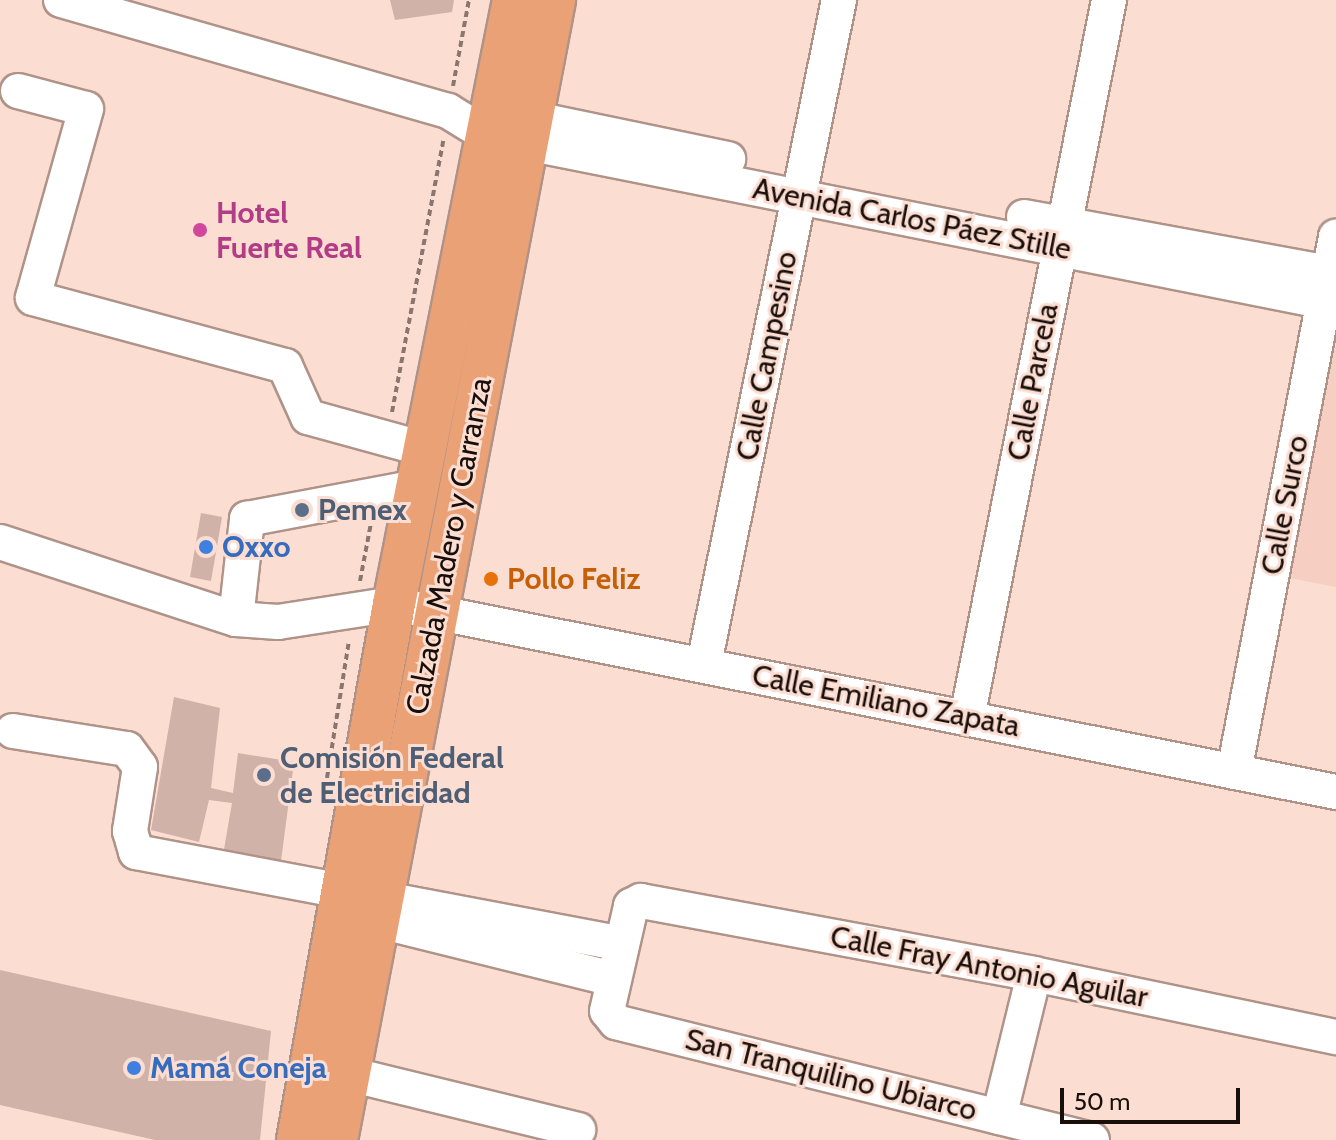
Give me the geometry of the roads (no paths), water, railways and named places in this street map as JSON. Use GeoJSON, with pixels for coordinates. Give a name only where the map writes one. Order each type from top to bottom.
{"type":"FeatureCollection","features":[{"type":"Feature","properties":{"kind":"main road","name":"Calzada Madero y Carranza"},"geometry":{"type":"LineString","coordinates":[[318,1134],[360,903],[436,610],[514,0]]}},
{"type":"Feature","properties":{"kind":"main road","name":"Calzada Madero y Carranza"},"geometry":{"type":"LineString","coordinates":[[318,1134],[349,1074],[360,903],[394,604],[421,468],[499,124],[554,0]]}},
{"type":"Feature","properties":{"kind":"street","name":"Avenida Carlos Páez Stille"},"geometry":{"type":"LineString","coordinates":[[61,0],[499,124],[801,186],[1331,288]]}},
{"type":"Feature","properties":{"kind":"street","name":"Calle Campesino"},"geometry":{"type":"LineString","coordinates":[[704,664],[839,0]]}},
{"type":"Feature","properties":{"kind":"street","name":"Calle Parcela"},"geometry":{"type":"LineString","coordinates":[[967,718],[1109,0]]}},
{"type":"Feature","properties":{"kind":"street"},"geometry":{"type":"LineString","coordinates":[[18,91],[86,109],[33,298],[285,366],[308,417],[421,468]]}},
{"type":"Feature","properties":{"kind":"street","name":"Calle Surco"},"geometry":{"type":"LineString","coordinates":[[1234,772],[1331,288],[1336,237]]}},
{"type":"Feature","properties":{"kind":"street"},"geometry":{"type":"LineString","coordinates":[[236,619],[247,519],[421,468]]}},
{"type":"Feature","properties":{"kind":"street","name":"Calle Emiliano Zapata"},"geometry":{"type":"LineString","coordinates":[[0,542],[236,619],[278,622],[394,604],[436,610],[1336,792]]}},
{"type":"Feature","properties":{"kind":"street"},"geometry":{"type":"LineString","coordinates":[[13,731],[127,749],[140,767],[130,831],[136,852],[360,903],[613,979],[621,944],[360,903]]}},
{"type":"Feature","properties":{"kind":"street","name":"Calle Fray Antonio Aguilar"},"geometry":{"type":"LineString","coordinates":[[621,944],[631,906],[641,901],[1034,974],[1336,1037]]}},
{"type":"Feature","properties":{"kind":"street"},"geometry":{"type":"LineString","coordinates":[[999,1117],[1034,974]]}},
{"type":"Feature","properties":{"kind":"street","name":"San Tranquilino Ubiarco"},"geometry":{"type":"LineString","coordinates":[[613,979],[607,1011],[616,1022],[1092,1140]]}},
{"type":"Feature","properties":{"kind":"street"},"geometry":{"type":"LineString","coordinates":[[349,1074],[578,1130]]}},
{"type":"Feature","properties":{"kind":"place","name":"Hotel Fuerte Real"},"geometry":{"type":"Point","coordinates":[200,230]}},
{"type":"Feature","properties":{"kind":"place","name":"Pemex"},"geometry":{"type":"Point","coordinates":[302,510]}},
{"type":"Feature","properties":{"kind":"place","name":"Oxxo"},"geometry":{"type":"Point","coordinates":[206,547]}},
{"type":"Feature","properties":{"kind":"place","name":"Pollo Feliz"},"geometry":{"type":"Point","coordinates":[491,579]}},
{"type":"Feature","properties":{"kind":"place","name":"Comisión Federal de Electricidad"},"geometry":{"type":"Point","coordinates":[264,775]}},
{"type":"Feature","properties":{"kind":"place","name":"Mamá Coneja"},"geometry":{"type":"Point","coordinates":[134,1068]}}]}
